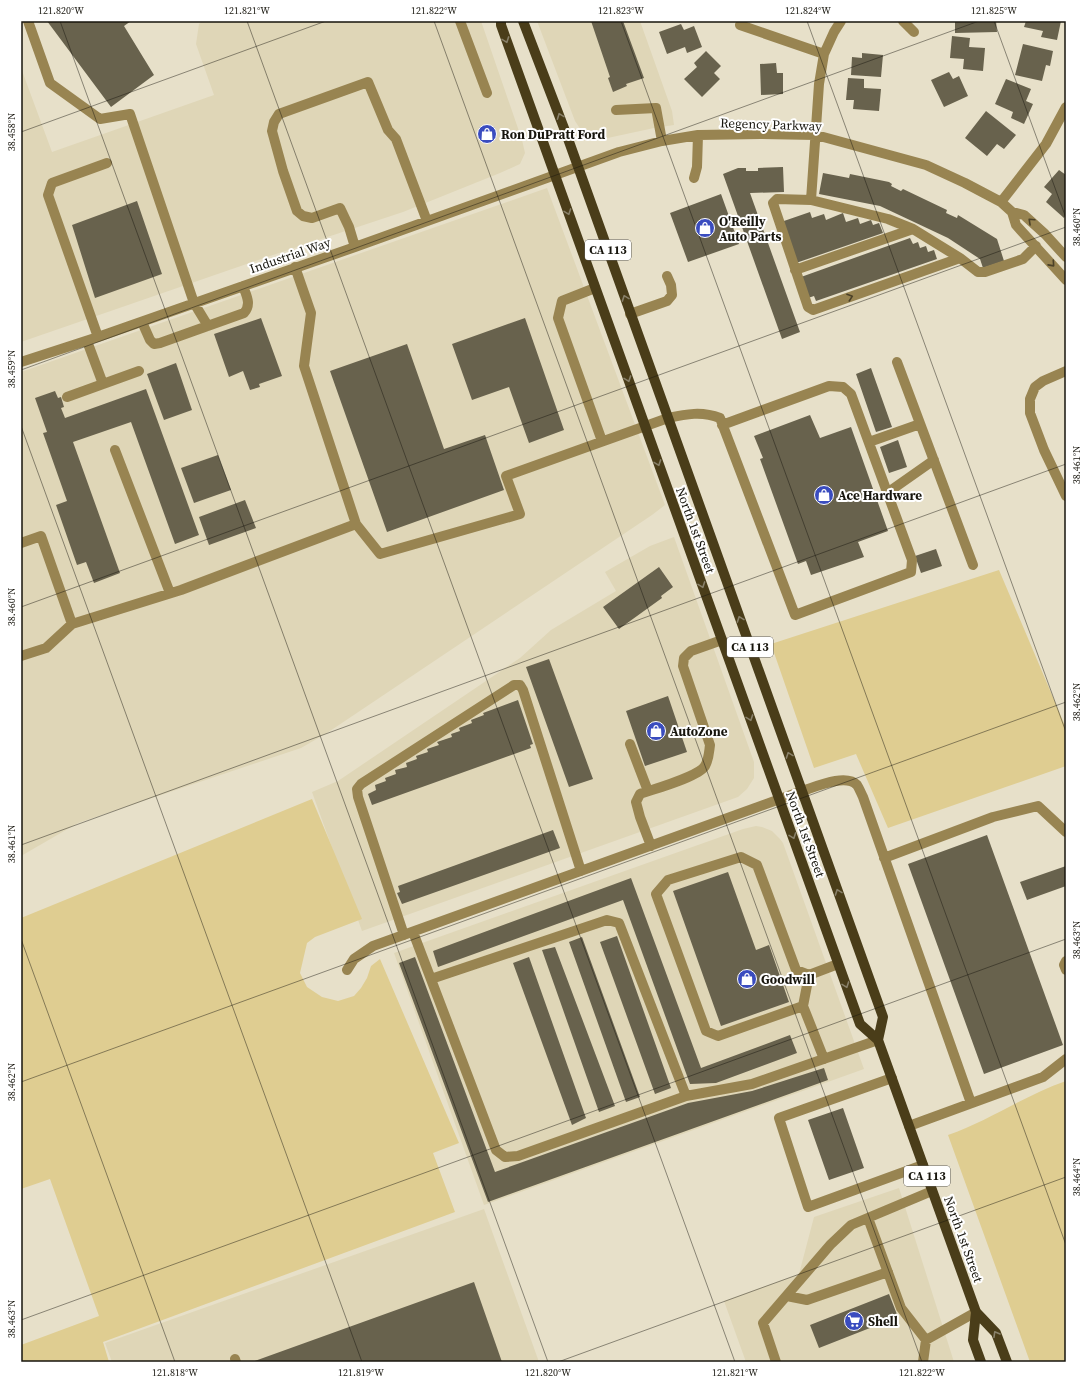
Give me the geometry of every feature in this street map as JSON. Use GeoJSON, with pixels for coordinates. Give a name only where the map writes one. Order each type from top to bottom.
{"type":"FeatureCollection","features":[{"type":"Feature","properties":{"kind":"main road","name":"North 1st Street"},"geometry":{"type":"LineString","coordinates":[[501,21],[501,25],[595,288],[860,1024],[878,1040],[976,1312],[996,1333],[1007,1362]]}},
{"type":"Feature","properties":{"kind":"main road","name":"North 1st Street"},"geometry":{"type":"LineString","coordinates":[[523,21],[578,166],[883,1017],[878,1040]]}},
{"type":"Feature","properties":{"kind":"main road","name":"North 1st Street"},"geometry":{"type":"LineString","coordinates":[[976,1312],[974,1340],[981,1362]]}},
{"type":"Feature","properties":{"kind":"street"},"geometry":{"type":"LineString","coordinates":[[28,21],[50,83],[100,119],[130,114],[194,303],[208,326]]}},
{"type":"Feature","properties":{"kind":"street"},"geometry":{"type":"LineString","coordinates":[[460,21],[487,93]]}},
{"type":"Feature","properties":{"kind":"street"},"geometry":{"type":"LineString","coordinates":[[811,200],[819,84],[824,54],[841,21]]}},
{"type":"Feature","properties":{"kind":"street"},"geometry":{"type":"LineString","coordinates":[[903,21],[914,32]]}},
{"type":"Feature","properties":{"kind":"street"},"geometry":{"type":"LineString","coordinates":[[740,24],[824,54]]}},
{"type":"Feature","properties":{"kind":"street"},"geometry":{"type":"LineString","coordinates":[[356,246],[340,208],[312,218],[303,216],[297,211],[272,131],[274,122],[279,114],[368,82],[388,130],[396,139],[427,221]]}},
{"type":"Feature","properties":{"kind":"street"},"geometry":{"type":"LineString","coordinates":[[1001,202],[1046,144],[1066,107]]}},
{"type":"Feature","properties":{"kind":"street"},"geometry":{"type":"LineString","coordinates":[[616,110],[656,108],[662,140]]}},
{"type":"Feature","properties":{"kind":"street","name":"Regency Parkway"},"geometry":{"type":"LineString","coordinates":[[566,171],[619,152],[662,140],[698,135],[761,134],[816,136],[926,165],[966,183],[1001,202],[1012,212],[1024,215],[1045,234],[1066,257]]}},
{"type":"Feature","properties":{"kind":"street"},"geometry":{"type":"LineString","coordinates":[[694,178],[697,167],[698,135]]}},
{"type":"Feature","properties":{"kind":"street"},"geometry":{"type":"LineString","coordinates":[[98,337],[48,195],[52,183],[106,163]]}},
{"type":"Feature","properties":{"kind":"street","name":"Industrial Way"},"geometry":{"type":"LineString","coordinates":[[21,362],[142,322],[566,171]]}},
{"type":"Feature","properties":{"kind":"street"},"geometry":{"type":"LineString","coordinates":[[960,258],[813,310],[808,307],[773,203],[777,199],[811,200],[888,219],[913,229],[960,258],[978,272],[985,272],[1023,259],[1036,246]]}},
{"type":"Feature","properties":{"kind":"street","name":"Regency Parkway"},"geometry":{"type":"LineString","coordinates":[[1012,212],[1016,225],[1066,280]]}},
{"type":"Feature","properties":{"kind":"street"},"geometry":{"type":"LineString","coordinates":[[795,270],[913,229]]}},
{"type":"Feature","properties":{"kind":"street"},"geometry":{"type":"LineString","coordinates":[[295,267],[311,313],[304,366],[356,524],[380,554],[520,514],[506,476],[668,418],[688,414],[709,414],[720,418],[722,425],[795,615],[910,572],[912,560],[888,493],[851,394],[843,387],[828,386],[722,425]]}},
{"type":"Feature","properties":{"kind":"street"},"geometry":{"type":"LineString","coordinates":[[630,314],[667,301],[672,295],[671,285],[667,276]]}},
{"type":"Feature","properties":{"kind":"street"},"geometry":{"type":"LineString","coordinates":[[142,322],[150,340],[154,344],[208,326],[244,313],[248,309],[249,303],[243,286]]}},
{"type":"Feature","properties":{"kind":"street"},"geometry":{"type":"LineString","coordinates":[[595,288],[562,301],[558,318],[602,441]]}},
{"type":"Feature","properties":{"kind":"street"},"geometry":{"type":"LineString","coordinates":[[87,341],[103,384]]}},
{"type":"Feature","properties":{"kind":"street"},"geometry":{"type":"LineString","coordinates":[[897,362],[973,565]]}},
{"type":"Feature","properties":{"kind":"street"},"geometry":{"type":"LineString","coordinates":[[67,397],[139,371]]}},
{"type":"Feature","properties":{"kind":"street"},"geometry":{"type":"LineString","coordinates":[[1066,371],[1043,381],[1035,387],[1030,399],[1030,413],[1044,450],[1066,496]]}},
{"type":"Feature","properties":{"kind":"street"},"geometry":{"type":"LineString","coordinates":[[869,442],[920,424]]}},
{"type":"Feature","properties":{"kind":"street"},"geometry":{"type":"LineString","coordinates":[[115,450],[170,593]]}},
{"type":"Feature","properties":{"kind":"street"},"geometry":{"type":"LineString","coordinates":[[888,493],[934,460]]}},
{"type":"Feature","properties":{"kind":"street"},"geometry":{"type":"LineString","coordinates":[[21,656],[46,648],[72,624],[170,593],[356,524]]}},
{"type":"Feature","properties":{"kind":"street"},"geometry":{"type":"LineString","coordinates":[[21,543],[41,536],[72,624]]}},
{"type":"Feature","properties":{"kind":"street"},"geometry":{"type":"LineString","coordinates":[[651,846],[636,802],[640,794],[695,774],[704,767],[709,758],[710,745],[683,666],[684,658],[691,651],[722,640]]}},
{"type":"Feature","properties":{"kind":"street"},"geometry":{"type":"LineString","coordinates":[[581,871],[523,690],[520,685],[514,685],[361,784],[357,789],[358,797],[409,933],[431,979],[496,1150],[505,1157],[518,1156],[686,1096],[752,1084],[878,1040]]}},
{"type":"Feature","properties":{"kind":"street"},"geometry":{"type":"LineString","coordinates":[[630,744],[648,791]]}},
{"type":"Feature","properties":{"kind":"street"},"geometry":{"type":"LineString","coordinates":[[347,970],[354,959],[373,946],[802,791],[837,780],[848,780],[856,785],[863,797],[971,1104]]}},
{"type":"Feature","properties":{"kind":"street"},"geometry":{"type":"LineString","coordinates":[[884,858],[993,818],[1038,806],[1066,832]]}},
{"type":"Feature","properties":{"kind":"street"},"geometry":{"type":"LineString","coordinates":[[803,1006],[718,1036],[706,1031],[656,894],[668,880],[741,857],[757,865],[796,970],[809,975],[838,964]]}},
{"type":"Feature","properties":{"kind":"street"},"geometry":{"type":"LineString","coordinates":[[431,979],[607,920],[619,923],[686,1096]]}},
{"type":"Feature","properties":{"kind":"street"},"geometry":{"type":"LineString","coordinates":[[1066,961],[1064,965],[1066,970]]}},
{"type":"Feature","properties":{"kind":"street"},"geometry":{"type":"LineString","coordinates":[[809,975],[803,1006],[824,1059]]}},
{"type":"Feature","properties":{"kind":"street"},"geometry":{"type":"LineString","coordinates":[[909,1126],[1043,1077],[1066,1059]]}},
{"type":"Feature","properties":{"kind":"street"},"geometry":{"type":"LineString","coordinates":[[892,1078],[779,1118],[808,1206],[923,1165]]}},
{"type":"Feature","properties":{"kind":"street"},"geometry":{"type":"LineString","coordinates":[[776,1362],[763,1323],[831,1244],[851,1225],[932,1191]]}},
{"type":"Feature","properties":{"kind":"street"},"geometry":{"type":"LineString","coordinates":[[868,1218],[901,1308],[926,1340],[923,1362]]}},
{"type":"Feature","properties":{"kind":"street"},"geometry":{"type":"LineString","coordinates":[[786,1296],[807,1300],[837,1291],[888,1272]]}},
{"type":"Feature","properties":{"kind":"street"},"geometry":{"type":"LineString","coordinates":[[926,1340],[976,1312]]}},
{"type":"Feature","properties":{"kind":"shaded area"},"geometry":{"type":"Polygon","coordinates":[[[202,21],[481,21],[522,140],[525,153],[520,164],[403,212],[264,258],[21,342],[21,68],[52,152],[214,95],[196,44],[199,24],[202,21]]]}},
{"type":"Feature","properties":{"kind":"shaded area"},"geometry":{"type":"Polygon","coordinates":[[[537,21],[640,21],[672,111],[674,125],[603,139],[588,135],[581,130],[575,121],[537,21]]]}},
{"type":"Feature","properties":{"kind":"shaded area"},"geometry":{"type":"Polygon","coordinates":[[[547,188],[665,505],[327,733],[301,748],[78,823],[21,856],[21,372],[547,188]]]}},
{"type":"Feature","properties":{"kind":"shaded area"},"geometry":{"type":"Polygon","coordinates":[[[674,537],[754,762],[754,778],[747,789],[738,797],[362,931],[312,792],[338,781],[520,658],[551,630],[616,591],[605,572],[650,546],[674,537]]]}},
{"type":"Feature","properties":{"kind":"shaded area"},"geometry":{"type":"Polygon","coordinates":[[[999,570],[1066,728],[1066,766],[888,828],[856,754],[814,768],[771,644],[999,570]]]}},
{"type":"Feature","properties":{"kind":"shaded area"},"geometry":{"type":"Polygon","coordinates":[[[312,799],[362,919],[315,937],[307,943],[300,973],[307,987],[322,997],[338,1001],[354,996],[367,978],[371,966],[380,959],[459,1143],[433,1153],[455,1212],[103,1342],[109,1362],[21,1362],[21,1345],[99,1316],[50,1179],[21,1189],[21,918],[312,799]]]}},
{"type":"Feature","properties":{"kind":"shaded area"},"geometry":{"type":"Polygon","coordinates":[[[756,826],[772,831],[783,843],[864,1069],[484,1205],[394,953],[743,829],[756,826]]]}},
{"type":"Feature","properties":{"kind":"shaded area"},"geometry":{"type":"Polygon","coordinates":[[[1066,1081],[1066,1362],[1030,1362],[948,1135],[978,1123],[1036,1093],[1066,1081]]]}},
{"type":"Feature","properties":{"kind":"shaded area"},"geometry":{"type":"Polygon","coordinates":[[[899,1188],[954,1362],[746,1362],[724,1301],[799,1274],[814,1217],[899,1188]]]}},
{"type":"Feature","properties":{"kind":"shaded area"},"geometry":{"type":"Polygon","coordinates":[[[484,1209],[539,1362],[112,1362],[105,1343],[484,1209]]]}},
{"type":"Feature","properties":{"kind":"building"},"geometry":{"type":"Polygon","coordinates":[[[47,21],[131,21],[124,26],[154,75],[111,107],[47,21]]]}},
{"type":"Feature","properties":{"kind":"building"},"geometry":{"type":"Polygon","coordinates":[[[591,21],[623,21],[644,78],[626,84],[627,86],[613,92],[608,78],[610,77],[591,21]]]}},
{"type":"Feature","properties":{"kind":"building"},"geometry":{"type":"Polygon","coordinates":[[[955,21],[996,21],[997,32],[955,33],[955,21]]]}},
{"type":"Feature","properties":{"kind":"building"},"geometry":{"type":"Polygon","coordinates":[[[1026,21],[1061,21],[1057,40],[1041,37],[1043,31],[1024,27],[1026,21]]]}},
{"type":"Feature","properties":{"kind":"building"},"geometry":{"type":"Polygon","coordinates":[[[681,24],[684,30],[694,26],[702,47],[687,53],[685,47],[667,54],[659,32],[681,24]]]}},
{"type":"Feature","properties":{"kind":"building"},"geometry":{"type":"Polygon","coordinates":[[[952,36],[970,38],[969,47],[985,48],[983,71],[963,69],[964,59],[950,58],[952,36]]]}},
{"type":"Feature","properties":{"kind":"building"},"geometry":{"type":"Polygon","coordinates":[[[1023,44],[1053,51],[1050,66],[1046,65],[1042,81],[1015,75],[1023,44]]]}},
{"type":"Feature","properties":{"kind":"building"},"geometry":{"type":"Polygon","coordinates":[[[706,51],[721,66],[714,73],[720,79],[702,97],[684,79],[697,67],[694,63],[706,51]]]}},
{"type":"Feature","properties":{"kind":"building"},"geometry":{"type":"Polygon","coordinates":[[[862,53],[883,55],[881,77],[851,75],[852,57],[862,58],[862,53]]]}},
{"type":"Feature","properties":{"kind":"building"},"geometry":{"type":"Polygon","coordinates":[[[776,63],[777,73],[783,73],[783,94],[761,95],[760,64],[776,63]]]}},
{"type":"Feature","properties":{"kind":"building"},"geometry":{"type":"Polygon","coordinates":[[[949,72],[953,79],[959,76],[968,96],[944,107],[931,80],[949,72]]]}},
{"type":"Feature","properties":{"kind":"building"},"geometry":{"type":"Polygon","coordinates":[[[848,78],[864,79],[864,88],[881,89],[879,111],[853,109],[854,100],[846,100],[848,78]]]}},
{"type":"Feature","properties":{"kind":"building"},"geometry":{"type":"Polygon","coordinates":[[[1006,79],[1031,89],[1026,101],[1033,104],[1024,124],[1011,118],[1013,112],[995,104],[1006,79]]]}},
{"type":"Feature","properties":{"kind":"building"},"geometry":{"type":"Polygon","coordinates":[[[986,111],[1016,135],[1004,149],[997,144],[987,156],[965,138],[986,111]]]}},
{"type":"Feature","properties":{"kind":"building"},"geometry":{"type":"Polygon","coordinates":[[[783,167],[784,192],[750,193],[800,332],[782,339],[723,174],[738,168],[746,168],[746,171],[758,171],[758,168],[783,167]]]}},
{"type":"Feature","properties":{"kind":"building"},"geometry":{"type":"Polygon","coordinates":[[[1059,170],[1066,175],[1066,215],[1064,218],[1046,202],[1052,194],[1044,187],[1059,170]]]}},
{"type":"Feature","properties":{"kind":"building"},"geometry":{"type":"Polygon","coordinates":[[[823,173],[849,178],[850,174],[889,182],[892,184],[891,186],[901,191],[903,189],[947,210],[946,213],[957,218],[958,215],[997,239],[1004,261],[983,268],[980,259],[948,238],[880,206],[819,194],[823,173]]]}},
{"type":"Feature","properties":{"kind":"building","name":"O'Reilly Auto Parts"},"geometry":{"type":"Polygon","coordinates":[[[721,194],[739,244],[688,262],[670,213],[721,194]]]}},
{"type":"Feature","properties":{"kind":"building"},"geometry":{"type":"Polygon","coordinates":[[[137,201],[162,274],[95,298],[72,225],[137,201]]]}},
{"type":"Feature","properties":{"kind":"building"},"geometry":{"type":"Polygon","coordinates":[[[810,212],[812,218],[824,214],[826,220],[843,213],[846,222],[858,218],[860,224],[871,220],[873,225],[879,223],[883,233],[796,263],[781,222],[810,212]]]}},
{"type":"Feature","properties":{"kind":"building"},"geometry":{"type":"Polygon","coordinates":[[[910,238],[913,244],[918,242],[920,248],[926,246],[928,252],[934,250],[937,259],[816,301],[814,296],[808,298],[801,277],[910,238]]]}},
{"type":"Feature","properties":{"kind":"building"},"geometry":{"type":"Polygon","coordinates":[[[261,318],[282,376],[259,384],[260,387],[250,390],[243,371],[229,377],[214,334],[261,318]]]}},
{"type":"Feature","properties":{"kind":"building"},"geometry":{"type":"Polygon","coordinates":[[[525,318],[564,430],[529,443],[509,387],[472,400],[452,344],[525,318]]]}},
{"type":"Feature","properties":{"kind":"building"},"geometry":{"type":"Polygon","coordinates":[[[407,344],[444,449],[485,435],[504,490],[387,532],[330,371],[407,344]]]}},
{"type":"Feature","properties":{"kind":"building"},"geometry":{"type":"Polygon","coordinates":[[[176,363],[192,410],[164,420],[147,374],[176,363]]]}},
{"type":"Feature","properties":{"kind":"building"},"geometry":{"type":"Polygon","coordinates":[[[871,368],[892,427],[876,432],[856,374],[871,368]]]}},
{"type":"Feature","properties":{"kind":"building"},"geometry":{"type":"Polygon","coordinates":[[[146,389],[199,535],[175,544],[131,422],[73,442],[120,573],[94,583],[86,562],[77,565],[56,505],[67,501],[43,433],[47,432],[35,398],[55,391],[58,398],[61,397],[64,407],[61,408],[65,418],[146,389]]]}},
{"type":"Feature","properties":{"kind":"building","name":"Ace Hardware"},"geometry":{"type":"Polygon","coordinates":[[[810,415],[820,438],[851,427],[888,531],[858,542],[864,557],[811,575],[806,561],[798,564],[760,459],[763,458],[754,436],[810,415]]]}},
{"type":"Feature","properties":{"kind":"building"},"geometry":{"type":"Polygon","coordinates":[[[898,440],[907,467],[889,473],[880,447],[898,440]]]}},
{"type":"Feature","properties":{"kind":"building"},"geometry":{"type":"Polygon","coordinates":[[[218,455],[231,490],[194,503],[181,468],[218,455]]]}},
{"type":"Feature","properties":{"kind":"building"},"geometry":{"type":"Polygon","coordinates":[[[245,500],[256,528],[209,545],[199,517],[245,500]]]}},
{"type":"Feature","properties":{"kind":"building"},"geometry":{"type":"Polygon","coordinates":[[[936,549],[942,566],[921,573],[915,556],[936,549]]]}},
{"type":"Feature","properties":{"kind":"building"},"geometry":{"type":"Polygon","coordinates":[[[659,567],[673,587],[661,596],[662,598],[619,629],[603,607],[659,567]]]}},
{"type":"Feature","properties":{"kind":"building"},"geometry":{"type":"Polygon","coordinates":[[[549,659],[593,779],[569,787],[526,667],[549,659]]]}},
{"type":"Feature","properties":{"kind":"building","name":"AutoZone"},"geometry":{"type":"Polygon","coordinates":[[[668,696],[687,752],[645,766],[626,711],[668,696]]]}},
{"type":"Feature","properties":{"kind":"building"},"geometry":{"type":"Polygon","coordinates":[[[518,700],[533,744],[530,745],[531,748],[372,805],[368,794],[376,790],[375,785],[386,781],[385,778],[396,774],[395,770],[407,767],[406,763],[417,759],[416,756],[428,752],[427,749],[439,745],[437,742],[452,737],[451,734],[460,731],[459,728],[472,723],[471,720],[484,715],[483,713],[518,700]]]}},
{"type":"Feature","properties":{"kind":"building"},"geometry":{"type":"Polygon","coordinates":[[[553,830],[560,848],[402,904],[397,893],[400,892],[398,886],[553,830]]]}},
{"type":"Feature","properties":{"kind":"building"},"geometry":{"type":"Polygon","coordinates":[[[987,835],[1063,1045],[984,1074],[908,864],[987,835]]]}},
{"type":"Feature","properties":{"kind":"building"},"geometry":{"type":"Polygon","coordinates":[[[1066,866],[1066,886],[1027,900],[1020,882],[1066,866]]]}},
{"type":"Feature","properties":{"kind":"building"},"geometry":{"type":"Polygon","coordinates":[[[728,872],[756,950],[769,945],[789,1002],[721,1026],[673,891],[728,872]]]}},
{"type":"Feature","properties":{"kind":"building"},"geometry":{"type":"Polygon","coordinates":[[[631,878],[701,1068],[790,1035],[797,1053],[716,1083],[690,1084],[623,900],[438,967],[433,951],[631,878]]]}},
{"type":"Feature","properties":{"kind":"building"},"geometry":{"type":"Polygon","coordinates":[[[617,936],[671,1088],[655,1094],[600,942],[617,936]]]}},
{"type":"Feature","properties":{"kind":"building"},"geometry":{"type":"Polygon","coordinates":[[[582,937],[640,1097],[626,1102],[569,942],[582,937]]]}},
{"type":"Feature","properties":{"kind":"building"},"geometry":{"type":"Polygon","coordinates":[[[555,947],[615,1106],[599,1112],[542,950],[555,947]]]}},
{"type":"Feature","properties":{"kind":"building"},"geometry":{"type":"Polygon","coordinates":[[[415,957],[495,1172],[688,1103],[752,1091],[824,1068],[828,1080],[488,1202],[399,963],[415,957]]]}},
{"type":"Feature","properties":{"kind":"building"},"geometry":{"type":"Polygon","coordinates":[[[529,957],[586,1118],[572,1125],[513,963],[529,957]]]}},
{"type":"Feature","properties":{"kind":"building"},"geometry":{"type":"Polygon","coordinates":[[[843,1108],[864,1168],[829,1180],[808,1120],[843,1108]]]}},
{"type":"Feature","properties":{"kind":"building"},"geometry":{"type":"Polygon","coordinates":[[[474,1282],[502,1362],[252,1362],[474,1282]]]}},
{"type":"Feature","properties":{"kind":"building","name":"Shell"},"geometry":{"type":"Polygon","coordinates":[[[889,1294],[898,1317],[819,1348],[810,1325],[889,1294]]]}},
{"type":"Feature","properties":{"kind":"place","name":"Ron DuPratt Ford"},"geometry":{"type":"Point","coordinates":[487,134]}},
{"type":"Feature","properties":{"kind":"place","name":"O'Reilly Auto Parts"},"geometry":{"type":"Point","coordinates":[705,228]}},
{"type":"Feature","properties":{"kind":"place","name":"Ace Hardware"},"geometry":{"type":"Point","coordinates":[824,495]}},
{"type":"Feature","properties":{"kind":"place","name":"AutoZone"},"geometry":{"type":"Point","coordinates":[656,731]}},
{"type":"Feature","properties":{"kind":"place","name":"Goodwill"},"geometry":{"type":"Point","coordinates":[747,979]}},
{"type":"Feature","properties":{"kind":"place","name":"Shell"},"geometry":{"type":"Point","coordinates":[854,1321]}}]}
